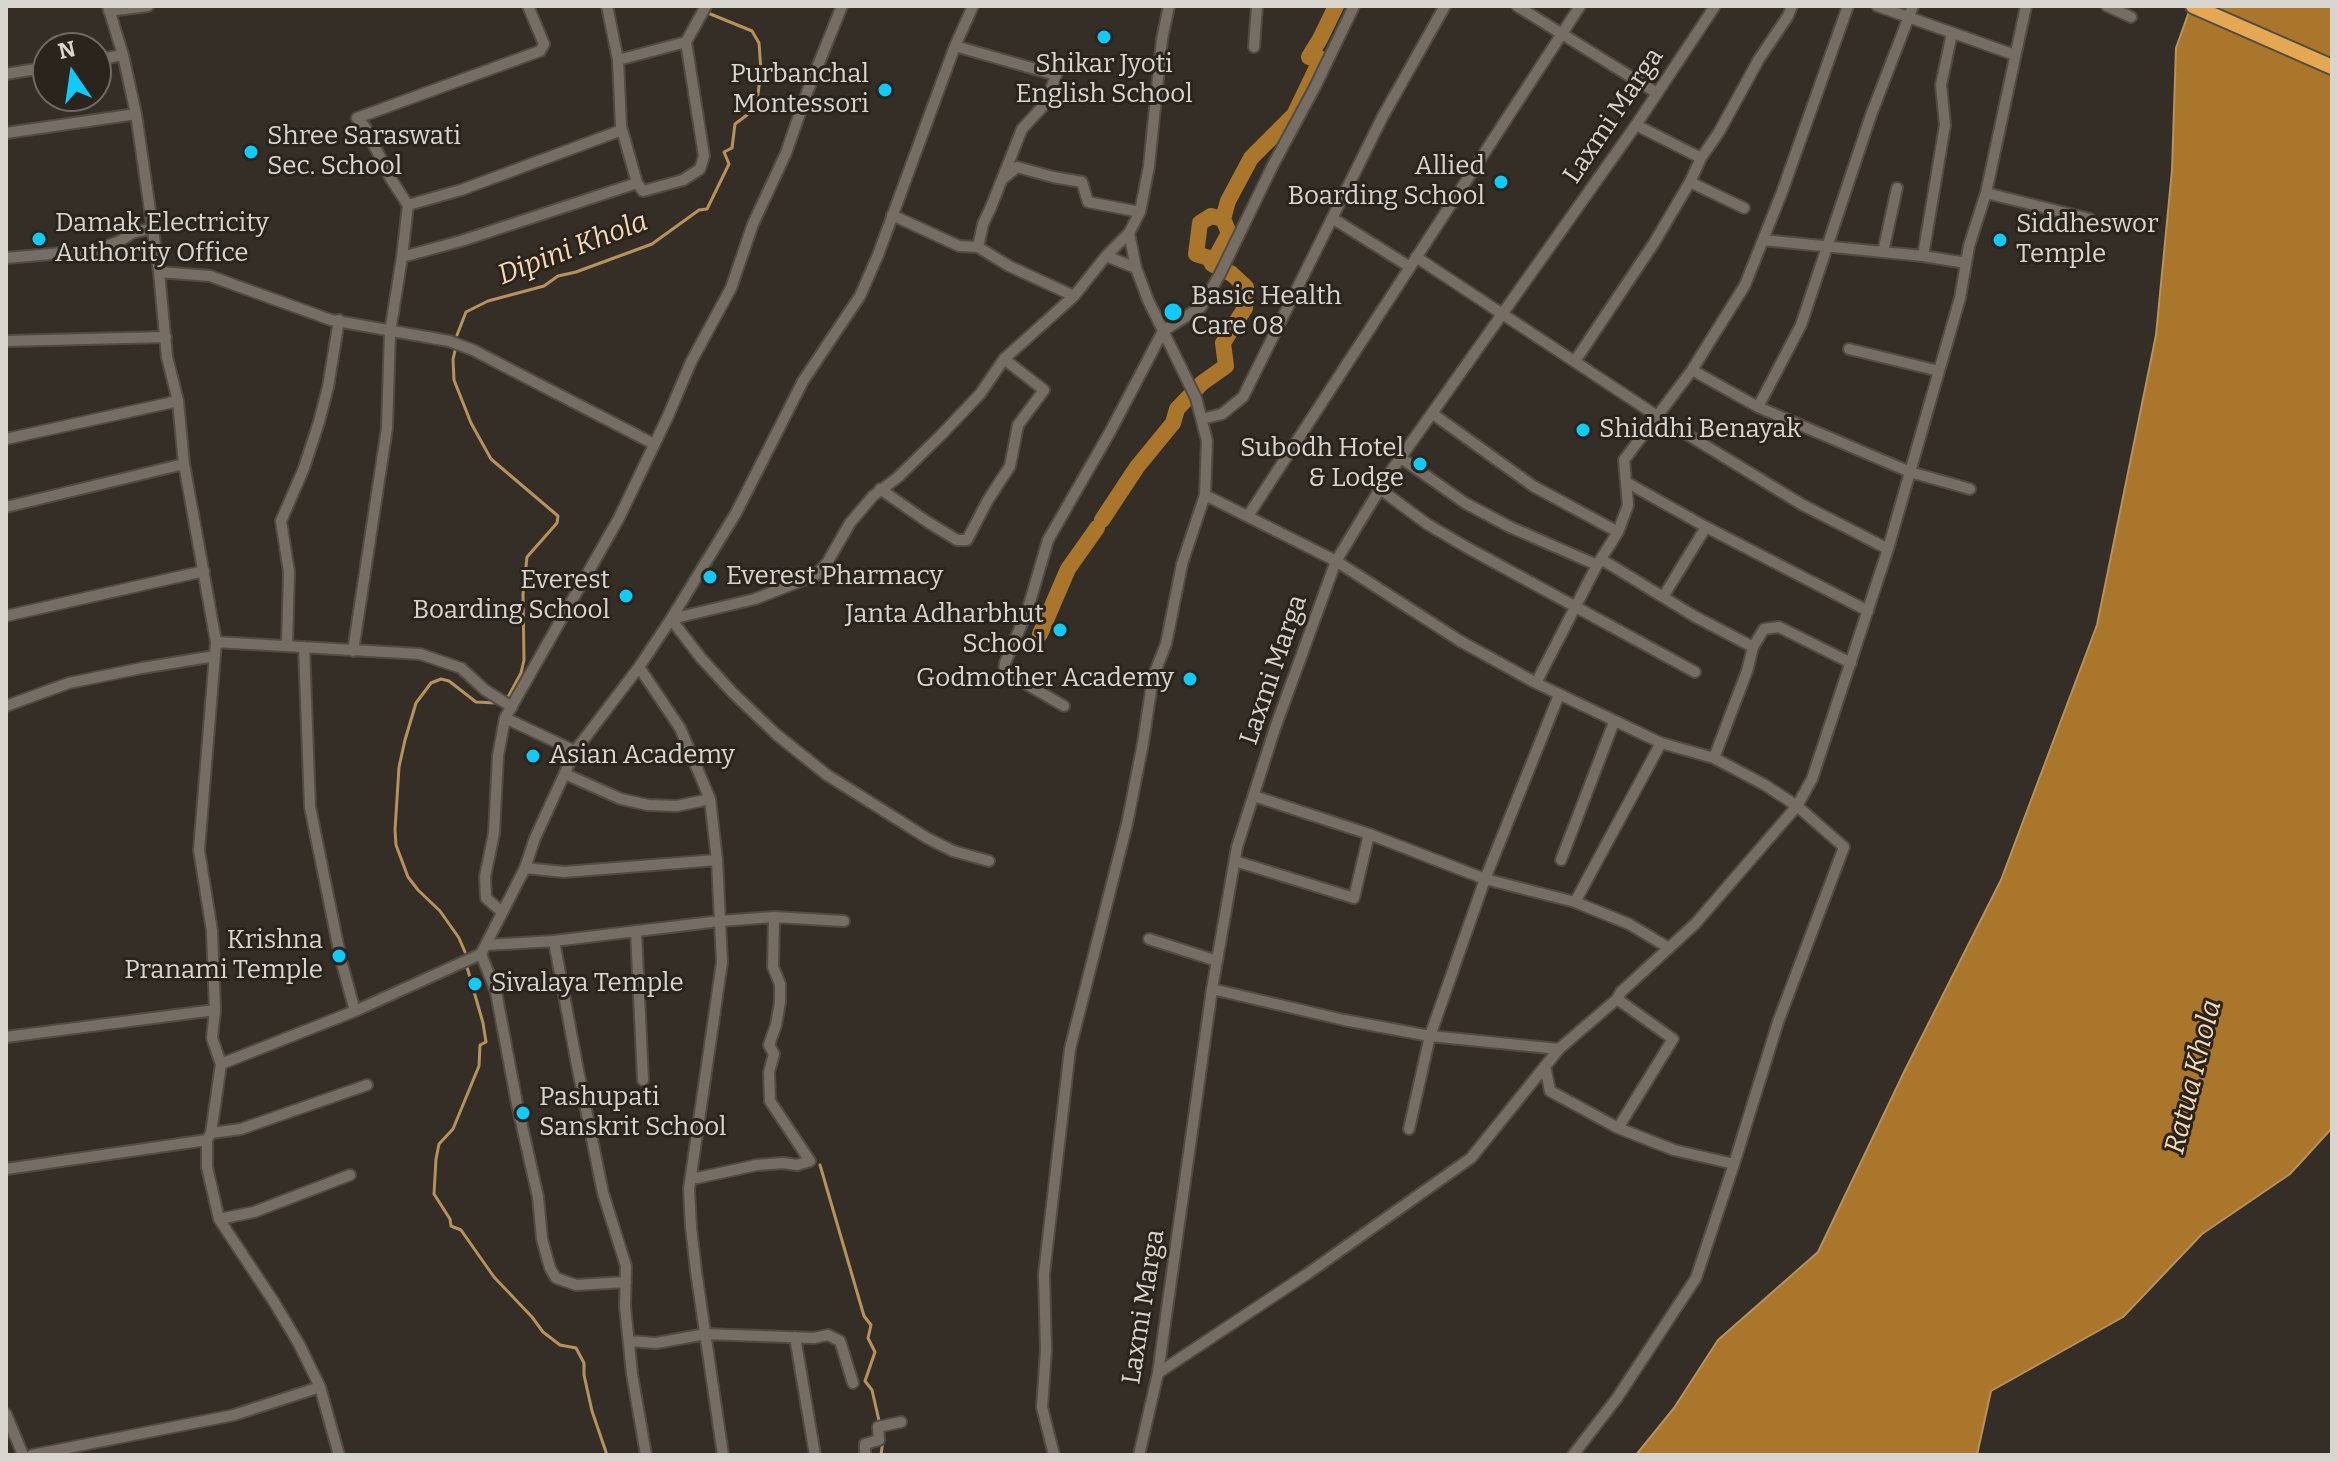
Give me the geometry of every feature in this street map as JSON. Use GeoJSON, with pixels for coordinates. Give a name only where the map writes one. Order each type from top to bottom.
{"type":"FeatureCollection","features":[{"type":"Feature","properties":{"kind":"highway"},"geometry":{"type":"LineString","coordinates":[[2193,6],[2332,67]]}},
{"type":"Feature","properties":{"kind":"street"},"geometry":{"type":"LineString","coordinates":[[148,6],[109,8],[136,114],[159,272],[167,357],[178,401],[184,464],[216,642],[199,850],[212,931],[215,1010],[212,1038],[221,1064],[207,1167],[219,1219],[280,1313],[320,1387],[339,1455]]}},
{"type":"Feature","properties":{"kind":"street"},"geometry":{"type":"LineString","coordinates":[[353,651],[387,428],[390,332],[408,205],[357,118],[540,51],[544,44],[528,6]]}},
{"type":"Feature","properties":{"kind":"street"},"geometry":{"type":"LineString","coordinates":[[607,6],[618,60],[622,130],[637,183],[643,191],[683,180],[700,169],[704,156],[686,42],[706,6]]}},
{"type":"Feature","properties":{"kind":"street"},"geometry":{"type":"LineString","coordinates":[[502,912],[486,898],[485,877],[494,833],[498,756],[505,718],[613,531],[691,362],[731,288],[753,224],[786,153],[842,6]]}},
{"type":"Feature","properties":{"kind":"street"},"geometry":{"type":"LineString","coordinates":[[626,1282],[576,1285],[556,1278],[550,1268],[496,992],[484,950],[525,868],[535,838],[575,751],[671,619],[736,513],[803,381],[860,296],[973,6]]}},
{"type":"Feature","properties":{"kind":"street"},"geometry":{"type":"LineString","coordinates":[[671,619],[755,599],[816,575],[827,563],[850,523],[880,489],[897,478],[961,414],[980,394],[1004,359],[1074,296],[1129,233],[1140,212],[1149,166],[1162,39],[1169,6]]}},
{"type":"Feature","properties":{"kind":"street"},"geometry":{"type":"LineString","coordinates":[[1254,47],[1257,6]]}},
{"type":"Feature","properties":{"kind":"street"},"geometry":{"type":"LineString","coordinates":[[1064,706],[1004,671],[1027,612],[1048,540],[1163,331],[1201,307],[1354,6]]}},
{"type":"Feature","properties":{"kind":"street"},"geometry":{"type":"LineString","coordinates":[[1202,419],[1222,414],[1243,397],[1383,116],[1445,6]]}},
{"type":"Feature","properties":{"kind":"street"},"geometry":{"type":"LineString","coordinates":[[1517,6],[1657,93]]}},
{"type":"Feature","properties":{"kind":"street"},"geometry":{"type":"LineString","coordinates":[[1248,516],[1580,6]]}},
{"type":"Feature","properties":{"kind":"street","name":"Laxmi Marga"},"geometry":{"type":"LineString","coordinates":[[1139,1455],[1158,1373],[1212,989],[1235,861],[1275,728],[1336,561],[1401,458],[1636,125],[1715,6]]}},
{"type":"Feature","properties":{"kind":"street"},"geometry":{"type":"LineString","coordinates":[[1575,361],[1641,264],[1792,6]]}},
{"type":"Feature","properties":{"kind":"street"},"geometry":{"type":"LineString","coordinates":[[1536,683],[1618,532],[1628,505],[1624,460],[1692,370],[1745,285],[1848,6]]}},
{"type":"Feature","properties":{"kind":"street"},"geometry":{"type":"LineString","coordinates":[[1877,6],[1911,11],[1952,33],[2015,55]]}},
{"type":"Feature","properties":{"kind":"street"},"geometry":{"type":"LineString","coordinates":[[1158,1373],[1307,1274],[1471,1158],[1559,1049],[1617,999],[1695,924],[1797,806],[1812,779],[1888,549],[1960,298],[2026,6]]}},
{"type":"Feature","properties":{"kind":"street"},"geometry":{"type":"LineString","coordinates":[[2107,6],[2131,17]]}},
{"type":"Feature","properties":{"kind":"street"},"geometry":{"type":"LineString","coordinates":[[1758,407],[1801,325],[1871,115],[1911,11]]}},
{"type":"Feature","properties":{"kind":"street"},"geometry":{"type":"LineString","coordinates":[[1923,256],[1945,125],[1941,85],[1952,33]]}},
{"type":"Feature","properties":{"kind":"street"},"geometry":{"type":"LineString","coordinates":[[618,60],[686,42]]}},
{"type":"Feature","properties":{"kind":"street"},"geometry":{"type":"LineString","coordinates":[[955,46],[1056,75],[1046,103],[1022,129],[983,224],[978,247]]}},
{"type":"Feature","properties":{"kind":"street"},"geometry":{"type":"LineString","coordinates":[[112,57],[123,55]]}},
{"type":"Feature","properties":{"kind":"street"},"geometry":{"type":"LineString","coordinates":[[6,74],[32,70]]}},
{"type":"Feature","properties":{"kind":"street"},"geometry":{"type":"LineString","coordinates":[[6,133],[136,114]]}},
{"type":"Feature","properties":{"kind":"street"},"geometry":{"type":"LineString","coordinates":[[1636,125],[1701,158]]}},
{"type":"Feature","properties":{"kind":"street"},"geometry":{"type":"LineString","coordinates":[[408,205],[461,190],[622,130]]}},
{"type":"Feature","properties":{"kind":"street"},"geometry":{"type":"LineString","coordinates":[[1002,180],[1017,167],[1082,182],[1088,202],[1140,212]]}},
{"type":"Feature","properties":{"kind":"street"},"geometry":{"type":"LineString","coordinates":[[1690,182],[1744,208]]}},
{"type":"Feature","properties":{"kind":"street"},"geometry":{"type":"LineString","coordinates":[[402,257],[487,233],[637,183]]}},
{"type":"Feature","properties":{"kind":"street"},"geometry":{"type":"LineString","coordinates":[[1883,252],[1897,188]]}},
{"type":"Feature","properties":{"kind":"street"},"geometry":{"type":"LineString","coordinates":[[1986,193],[2090,219]]}},
{"type":"Feature","properties":{"kind":"street"},"geometry":{"type":"LineString","coordinates":[[892,215],[959,246],[978,247],[1009,266],[1074,296]]}},
{"type":"Feature","properties":{"kind":"street"},"geometry":{"type":"LineString","coordinates":[[1332,218],[1502,314],[1657,416],[1801,504],[1888,549]]}},
{"type":"Feature","properties":{"kind":"street"},"geometry":{"type":"LineString","coordinates":[[6,258],[96,250],[132,233],[153,228]]}},
{"type":"Feature","properties":{"kind":"street"},"geometry":{"type":"LineString","coordinates":[[1054,1455],[1042,1407],[1046,1350],[1044,1274],[1070,1049],[1127,824],[1153,677],[1166,644],[1182,564],[1205,495],[1207,441],[1202,419],[1194,393],[1148,300],[1136,268],[1129,233]]}},
{"type":"Feature","properties":{"kind":"street"},"geometry":{"type":"LineString","coordinates":[[1763,240],[1966,263]]}},
{"type":"Feature","properties":{"kind":"street"},"geometry":{"type":"LineString","coordinates":[[1106,256],[1136,268]]}},
{"type":"Feature","properties":{"kind":"street"},"geometry":{"type":"LineString","coordinates":[[159,272],[210,276],[331,320],[449,341],[473,350],[654,444]]}},
{"type":"Feature","properties":{"kind":"street"},"geometry":{"type":"LineString","coordinates":[[287,645],[289,572],[281,521],[304,468],[319,422],[339,320]]}},
{"type":"Feature","properties":{"kind":"street"},"geometry":{"type":"LineString","coordinates":[[6,341],[166,337]]}},
{"type":"Feature","properties":{"kind":"street"},"geometry":{"type":"LineString","coordinates":[[1849,349],[1939,371]]}},
{"type":"Feature","properties":{"kind":"street"},"geometry":{"type":"LineString","coordinates":[[880,489],[957,540],[967,540],[1010,466],[1018,425],[1044,390],[1004,359]]}},
{"type":"Feature","properties":{"kind":"street"},"geometry":{"type":"LineString","coordinates":[[1692,370],[1758,407],[1910,472],[1970,489]]}},
{"type":"Feature","properties":{"kind":"street"},"geometry":{"type":"LineString","coordinates":[[6,439],[178,401]]}},
{"type":"Feature","properties":{"kind":"street"},"geometry":{"type":"LineString","coordinates":[[1433,414],[1533,486],[1618,532]]}},
{"type":"Feature","properties":{"kind":"street"},"geometry":{"type":"LineString","coordinates":[[1401,458],[1465,503],[1510,527],[1599,562],[1753,647]]}},
{"type":"Feature","properties":{"kind":"street"},"geometry":{"type":"LineString","coordinates":[[6,507],[184,464]]}},
{"type":"Feature","properties":{"kind":"street"},"geometry":{"type":"LineString","coordinates":[[1626,482],[1868,611]]}},
{"type":"Feature","properties":{"kind":"street"},"geometry":{"type":"LineString","coordinates":[[1380,489],[1427,524],[1695,672]]}},
{"type":"Feature","properties":{"kind":"street"},"geometry":{"type":"LineString","coordinates":[[1205,495],[1336,561],[1460,641],[1559,695],[1661,743],[1714,758],[1765,785],[1797,806],[1844,847],[1778,1022],[1696,1278],[1617,1398],[1573,1455]]}},
{"type":"Feature","properties":{"kind":"street"},"geometry":{"type":"LineString","coordinates":[[1663,597],[1706,527]]}},
{"type":"Feature","properties":{"kind":"street"},"geometry":{"type":"LineString","coordinates":[[6,616],[204,571]]}},
{"type":"Feature","properties":{"kind":"street"},"geometry":{"type":"LineString","coordinates":[[671,619],[732,692],[777,735],[827,775],[927,838],[953,851],[989,861]]}},
{"type":"Feature","properties":{"kind":"street"},"geometry":{"type":"LineString","coordinates":[[1714,758],[1753,647],[1764,629],[1779,627],[1851,663]]}},
{"type":"Feature","properties":{"kind":"street"},"geometry":{"type":"LineString","coordinates":[[216,642],[420,654],[461,668],[485,690],[512,707]]}},
{"type":"Feature","properties":{"kind":"street"},"geometry":{"type":"LineString","coordinates":[[304,647],[310,807],[341,960],[355,1011]]}},
{"type":"Feature","properties":{"kind":"street"},"geometry":{"type":"LineString","coordinates":[[6,706],[69,683],[215,656]]}},
{"type":"Feature","properties":{"kind":"street"},"geometry":{"type":"LineString","coordinates":[[639,667],[680,728],[710,799],[717,860],[722,962],[691,1175],[691,1227],[723,1455]]}},
{"type":"Feature","properties":{"kind":"street"},"geometry":{"type":"LineString","coordinates":[[1409,1129],[1430,1036],[1485,879],[1559,695]]}},
{"type":"Feature","properties":{"kind":"street"},"geometry":{"type":"LineString","coordinates":[[505,718],[575,751]]}},
{"type":"Feature","properties":{"kind":"street"},"geometry":{"type":"LineString","coordinates":[[1561,860],[1614,722]]}},
{"type":"Feature","properties":{"kind":"street"},"geometry":{"type":"LineString","coordinates":[[1575,902],[1661,743]]}},
{"type":"Feature","properties":{"kind":"street"},"geometry":{"type":"LineString","coordinates":[[565,774],[621,799],[648,805],[677,806],[710,799]]}},
{"type":"Feature","properties":{"kind":"street"},"geometry":{"type":"LineString","coordinates":[[1254,796],[1369,834],[1485,879],[1575,902],[1629,924],[1669,948]]}},
{"type":"Feature","properties":{"kind":"street"},"geometry":{"type":"LineString","coordinates":[[1235,861],[1354,898],[1369,834]]}},
{"type":"Feature","properties":{"kind":"street"},"geometry":{"type":"LineString","coordinates":[[525,868],[564,872],[717,860]]}},
{"type":"Feature","properties":{"kind":"street"},"geometry":{"type":"LineString","coordinates":[[221,1064],[355,1011],[484,950],[720,921],[774,917],[844,921]]}},
{"type":"Feature","properties":{"kind":"street"},"geometry":{"type":"LineString","coordinates":[[691,1175],[697,1178],[757,1165],[797,1165],[810,1161],[770,1101],[769,1072],[774,1054],[769,1045],[780,1002],[780,984],[773,967],[774,917]]}},
{"type":"Feature","properties":{"kind":"street"},"geometry":{"type":"LineString","coordinates":[[636,931],[643,1080]]}},
{"type":"Feature","properties":{"kind":"street"},"geometry":{"type":"LineString","coordinates":[[1149,939],[1217,961]]}},
{"type":"Feature","properties":{"kind":"street"},"geometry":{"type":"LineString","coordinates":[[554,941],[603,1193],[626,1266],[625,1306],[646,1455]]}},
{"type":"Feature","properties":{"kind":"street"},"geometry":{"type":"LineString","coordinates":[[1212,989],[1344,1020],[1430,1036],[1559,1049]]}},
{"type":"Feature","properties":{"kind":"street"},"geometry":{"type":"LineString","coordinates":[[1617,999],[1673,1039],[1618,1128]]}},
{"type":"Feature","properties":{"kind":"street"},"geometry":{"type":"LineString","coordinates":[[6,1037],[215,1010]]}},
{"type":"Feature","properties":{"kind":"street"},"geometry":{"type":"LineString","coordinates":[[1545,1066],[1550,1091],[1618,1128],[1674,1150],[1734,1164]]}},
{"type":"Feature","properties":{"kind":"street"},"geometry":{"type":"LineString","coordinates":[[6,1169],[209,1137],[241,1129],[367,1085]]}},
{"type":"Feature","properties":{"kind":"street"},"geometry":{"type":"LineString","coordinates":[[219,1219],[254,1212],[350,1175]]}},
{"type":"Feature","properties":{"kind":"street"},"geometry":{"type":"LineString","coordinates":[[629,1341],[656,1343],[706,1334],[814,1338],[828,1335],[840,1341],[853,1383]]}},
{"type":"Feature","properties":{"kind":"street"},"geometry":{"type":"LineString","coordinates":[[795,1337],[815,1455]]}},
{"type":"Feature","properties":{"kind":"street"},"geometry":{"type":"LineString","coordinates":[[32,1455],[234,1415],[320,1387]]}},
{"type":"Feature","properties":{"kind":"street"},"geometry":{"type":"LineString","coordinates":[[6,1414],[23,1455]]}},
{"type":"Feature","properties":{"kind":"street"},"geometry":{"type":"LineString","coordinates":[[865,1455],[865,1444],[879,1440],[878,1427],[901,1422]]}},
{"type":"Feature","properties":{"kind":"water","name":"Ratua Khola"},"geometry":{"type":"Polygon","coordinates":[[[2191,6],[2332,6],[2332,1128],[2290,1174],[2202,1234],[2123,1317],[1991,1391],[1977,1455],[1636,1455],[1674,1408],[1718,1340],[1818,1252],[2001,880],[2097,625],[2156,335],[2172,170],[2176,48],[2191,6]]]}},
{"type":"Feature","properties":{"kind":"waterway"},"geometry":{"type":"LineString","coordinates":[[1102,520],[1137,467],[1173,423],[1177,409],[1202,383],[1226,366],[1223,343],[1245,308],[1246,287],[1232,274],[1212,264],[1229,233],[1223,219],[1228,201],[1251,158],[1294,115],[1321,59],[1309,57],[1336,6]]}},
{"type":"Feature","properties":{"kind":"waterway","name":"Dipini Khola"},"geometry":{"type":"LineString","coordinates":[[457,335],[466,312],[488,301],[544,286],[558,276],[652,244],[699,210],[707,209],[729,164],[724,152],[732,148],[735,124],[747,115],[757,101],[761,71],[759,43],[752,31],[708,13]]}},
{"type":"Feature","properties":{"kind":"waterway"},"geometry":{"type":"LineString","coordinates":[[1212,264],[1209,258],[1196,254],[1200,223],[1211,216],[1223,219]]}},
{"type":"Feature","properties":{"kind":"waterway"},"geometry":{"type":"LineString","coordinates":[[456,347],[454,380],[471,423],[491,459],[558,516],[557,523],[527,557],[523,594],[524,660],[521,673],[507,699]]}},
{"type":"Feature","properties":{"kind":"waterway"},"geometry":{"type":"LineString","coordinates":[[1040,634],[1068,569],[1097,528]]}},
{"type":"Feature","properties":{"kind":"waterway"},"geometry":{"type":"LineString","coordinates":[[465,952],[440,911],[408,877],[396,845],[399,767],[416,703],[431,683],[441,679],[449,681],[476,702],[496,703]]}},
{"type":"Feature","properties":{"kind":"waterway"},"geometry":{"type":"LineString","coordinates":[[467,967],[486,1042],[480,1045],[479,1066],[453,1129],[439,1144],[434,1194],[450,1219],[451,1226],[461,1230],[494,1277],[543,1332],[560,1345],[576,1348],[584,1363],[592,1411],[607,1455]]}},
{"type":"Feature","properties":{"kind":"waterway"},"geometry":{"type":"LineString","coordinates":[[820,1165],[864,1316],[871,1325],[868,1338],[875,1352],[865,1381],[872,1390],[880,1425]]}},
{"type":"Feature","properties":{"kind":"waterway"},"geometry":{"type":"LineString","coordinates":[[881,1455],[883,1440]]}},
{"type":"Feature","properties":{"kind":"place","name":"Shikar Jyoti English School"},"geometry":{"type":"Point","coordinates":[1104,37]}},
{"type":"Feature","properties":{"kind":"place","name":"Purbanchal Montessori"},"geometry":{"type":"Point","coordinates":[885,90]}},
{"type":"Feature","properties":{"kind":"place","name":"Shree Saraswati Sec. School"},"geometry":{"type":"Point","coordinates":[251,152]}},
{"type":"Feature","properties":{"kind":"place","name":"Allied Boarding School"},"geometry":{"type":"Point","coordinates":[1501,182]}},
{"type":"Feature","properties":{"kind":"place","name":"Damak Electricity Authority Office"},"geometry":{"type":"Point","coordinates":[39,239]}},
{"type":"Feature","properties":{"kind":"place","name":"Siddheswor Temple"},"geometry":{"type":"Point","coordinates":[2000,240]}},
{"type":"Feature","properties":{"kind":"place","name":"Basic Health Care 08"},"geometry":{"type":"Point","coordinates":[1173,312]}},
{"type":"Feature","properties":{"kind":"place","name":"Shiddhi Benayak"},"geometry":{"type":"Point","coordinates":[1583,430]}},
{"type":"Feature","properties":{"kind":"place","name":"Subodh Hotel & Lodge"},"geometry":{"type":"Point","coordinates":[1420,464]}},
{"type":"Feature","properties":{"kind":"place","name":"Everest Pharmacy"},"geometry":{"type":"Point","coordinates":[710,577]}},
{"type":"Feature","properties":{"kind":"place","name":"Everest Boarding School"},"geometry":{"type":"Point","coordinates":[626,596]}},
{"type":"Feature","properties":{"kind":"place","name":"Janta Adharbhut School"},"geometry":{"type":"Point","coordinates":[1060,630]}},
{"type":"Feature","properties":{"kind":"place","name":"Godmother Academy"},"geometry":{"type":"Point","coordinates":[1190,679]}},
{"type":"Feature","properties":{"kind":"place","name":"Asian Academy"},"geometry":{"type":"Point","coordinates":[533,756]}},
{"type":"Feature","properties":{"kind":"place","name":"Krishna Pranami Temple"},"geometry":{"type":"Point","coordinates":[339,956]}},
{"type":"Feature","properties":{"kind":"place","name":"Sivalaya Temple"},"geometry":{"type":"Point","coordinates":[475,984]}},
{"type":"Feature","properties":{"kind":"place","name":"Pashupati Sanskrit School"},"geometry":{"type":"Point","coordinates":[523,1113]}}]}
